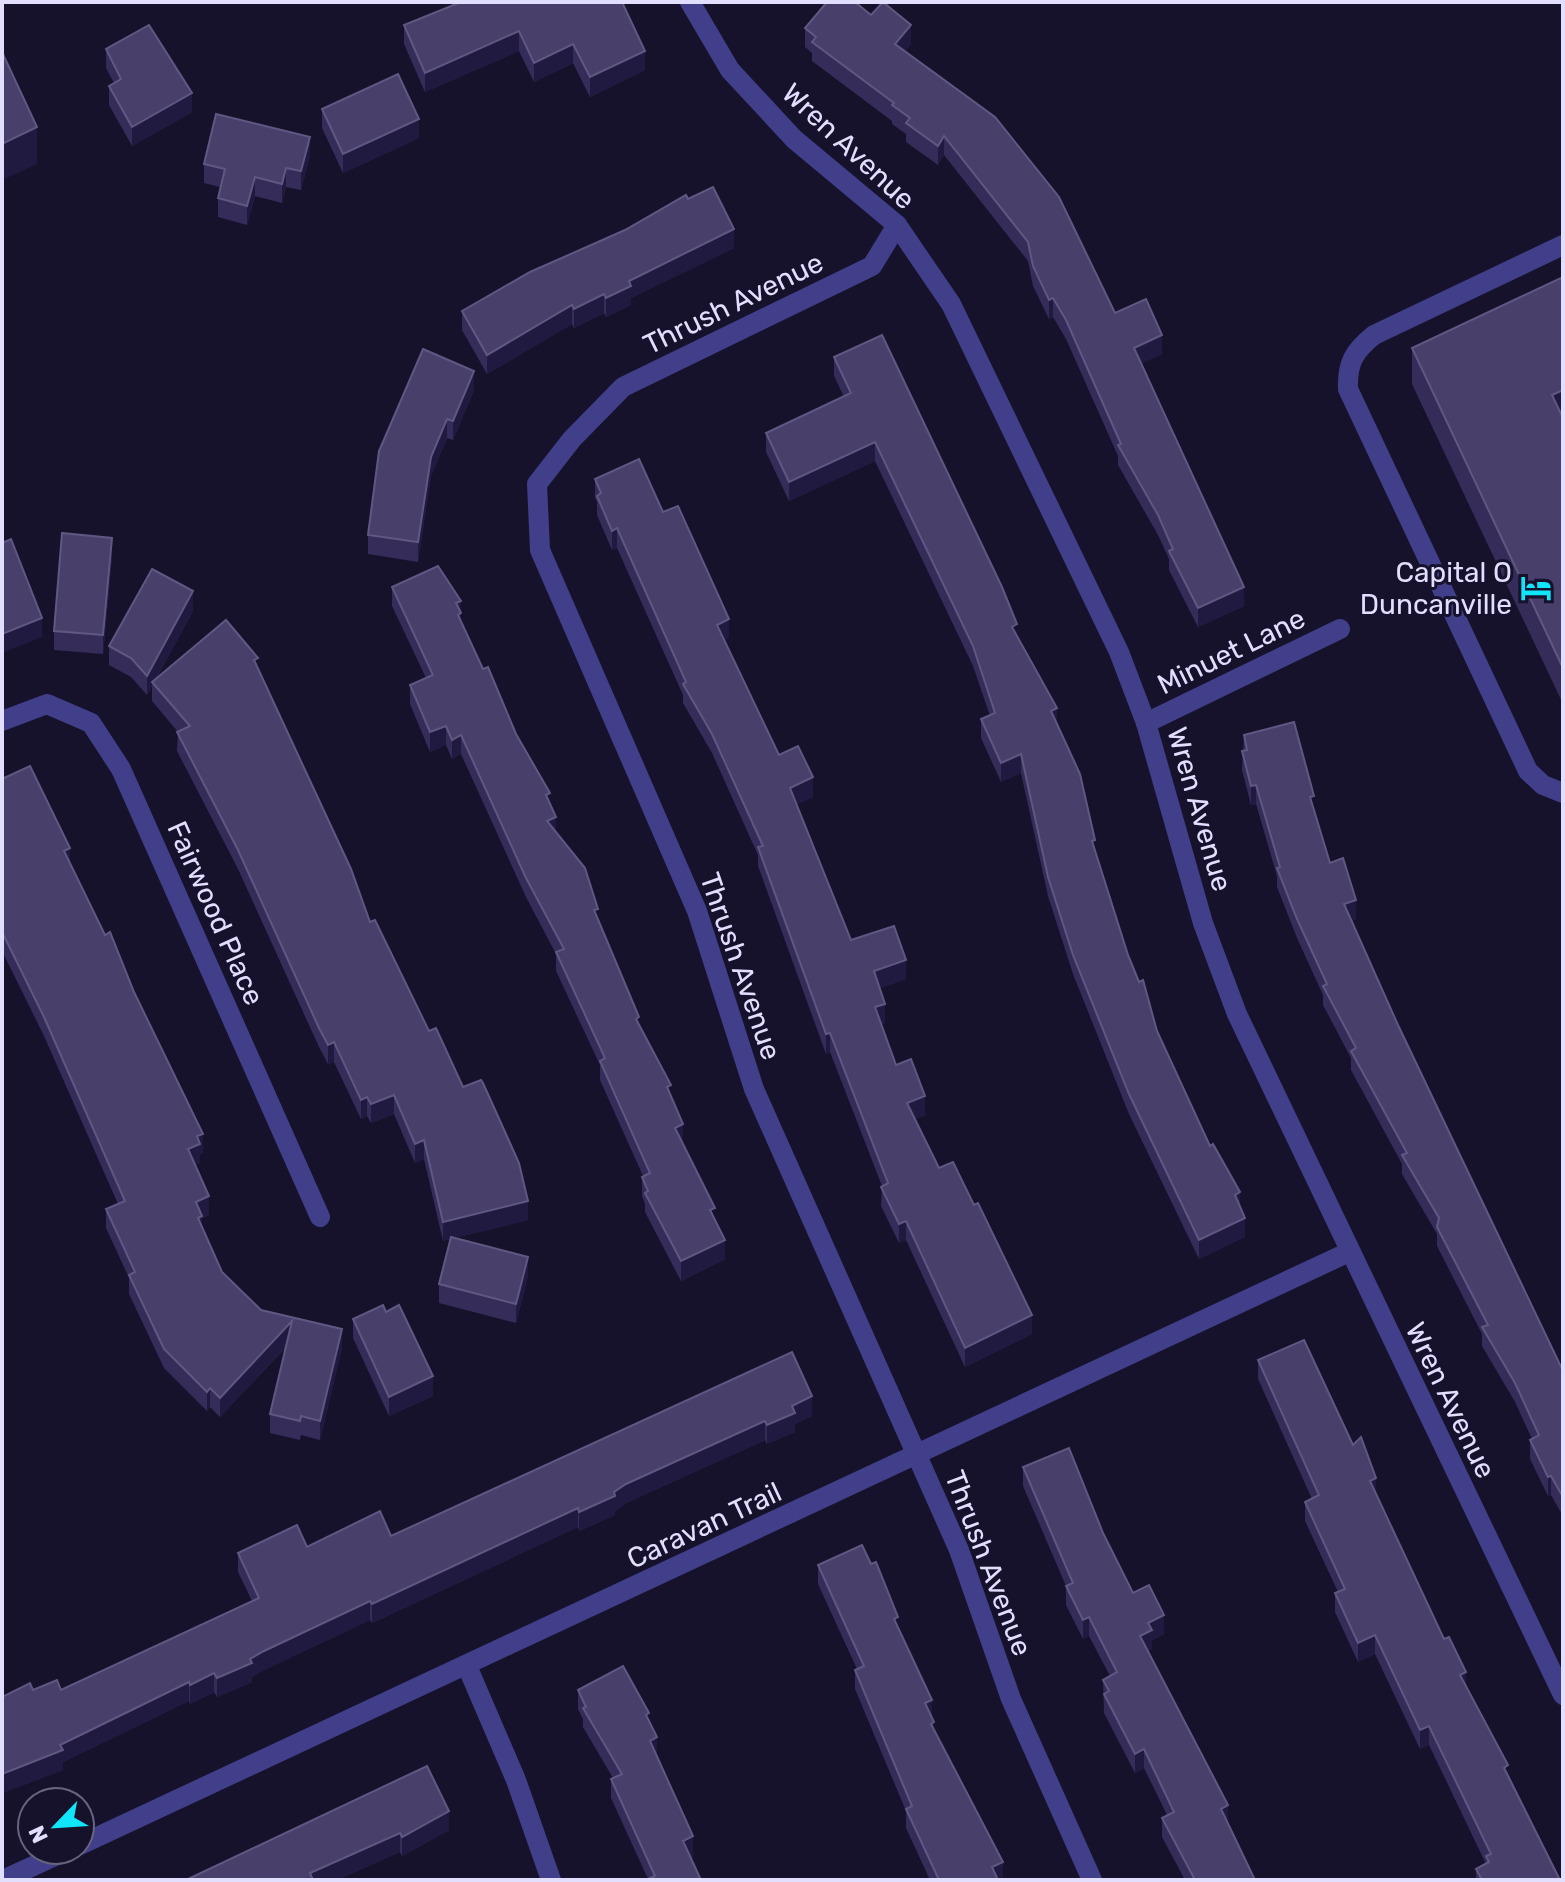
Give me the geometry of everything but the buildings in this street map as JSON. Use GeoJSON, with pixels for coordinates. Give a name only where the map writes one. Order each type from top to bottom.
{"type":"FeatureCollection","features":[{"type":"Feature","properties":{"kind":"street","name":"Wren Avenue"},"geometry":{"type":"LineString","coordinates":[[690,2],[730,70],[784,128],[897,225],[951,304],[1089,586],[1146,723],[1203,923],[1237,1014],[1563,1695]]}},
{"type":"Feature","properties":{"kind":"street","name":"Thrush Avenue"},"geometry":{"type":"LineString","coordinates":[[897,225],[872,266],[623,387],[572,439],[537,484],[540,550],[697,911],[754,1089],[976,1594],[1022,1725],[1092,1880]]}},
{"type":"Feature","properties":{"kind":"street"},"geometry":{"type":"LineString","coordinates":[[1563,245],[1374,335],[1355,350],[1348,370],[1348,389],[1528,771],[1543,785],[1563,793]]}},
{"type":"Feature","properties":{"kind":"street","name":"Minuet Lane"},"geometry":{"type":"LineString","coordinates":[[1146,723],[1340,629]]}},
{"type":"Feature","properties":{"kind":"street","name":"Fairwood Place"},"geometry":{"type":"LineString","coordinates":[[2,721],[47,704],[91,723],[121,769],[320,1217]]}},
{"type":"Feature","properties":{"kind":"street","name":"Caravan Trail"},"geometry":{"type":"LineString","coordinates":[[96,1838],[1349,1252]]}},
{"type":"Feature","properties":{"kind":"street"},"geometry":{"type":"LineString","coordinates":[[467,1666],[516,1780],[551,1880]]}},
{"type":"Feature","properties":{"kind":"street"},"geometry":{"type":"LineString","coordinates":[[3,1880],[33,1866]]}},
{"type":"Feature","properties":{"kind":"place","name":"Capital O Duncanville"},"geometry":{"type":"Point","coordinates":[1536,588]}}]}
